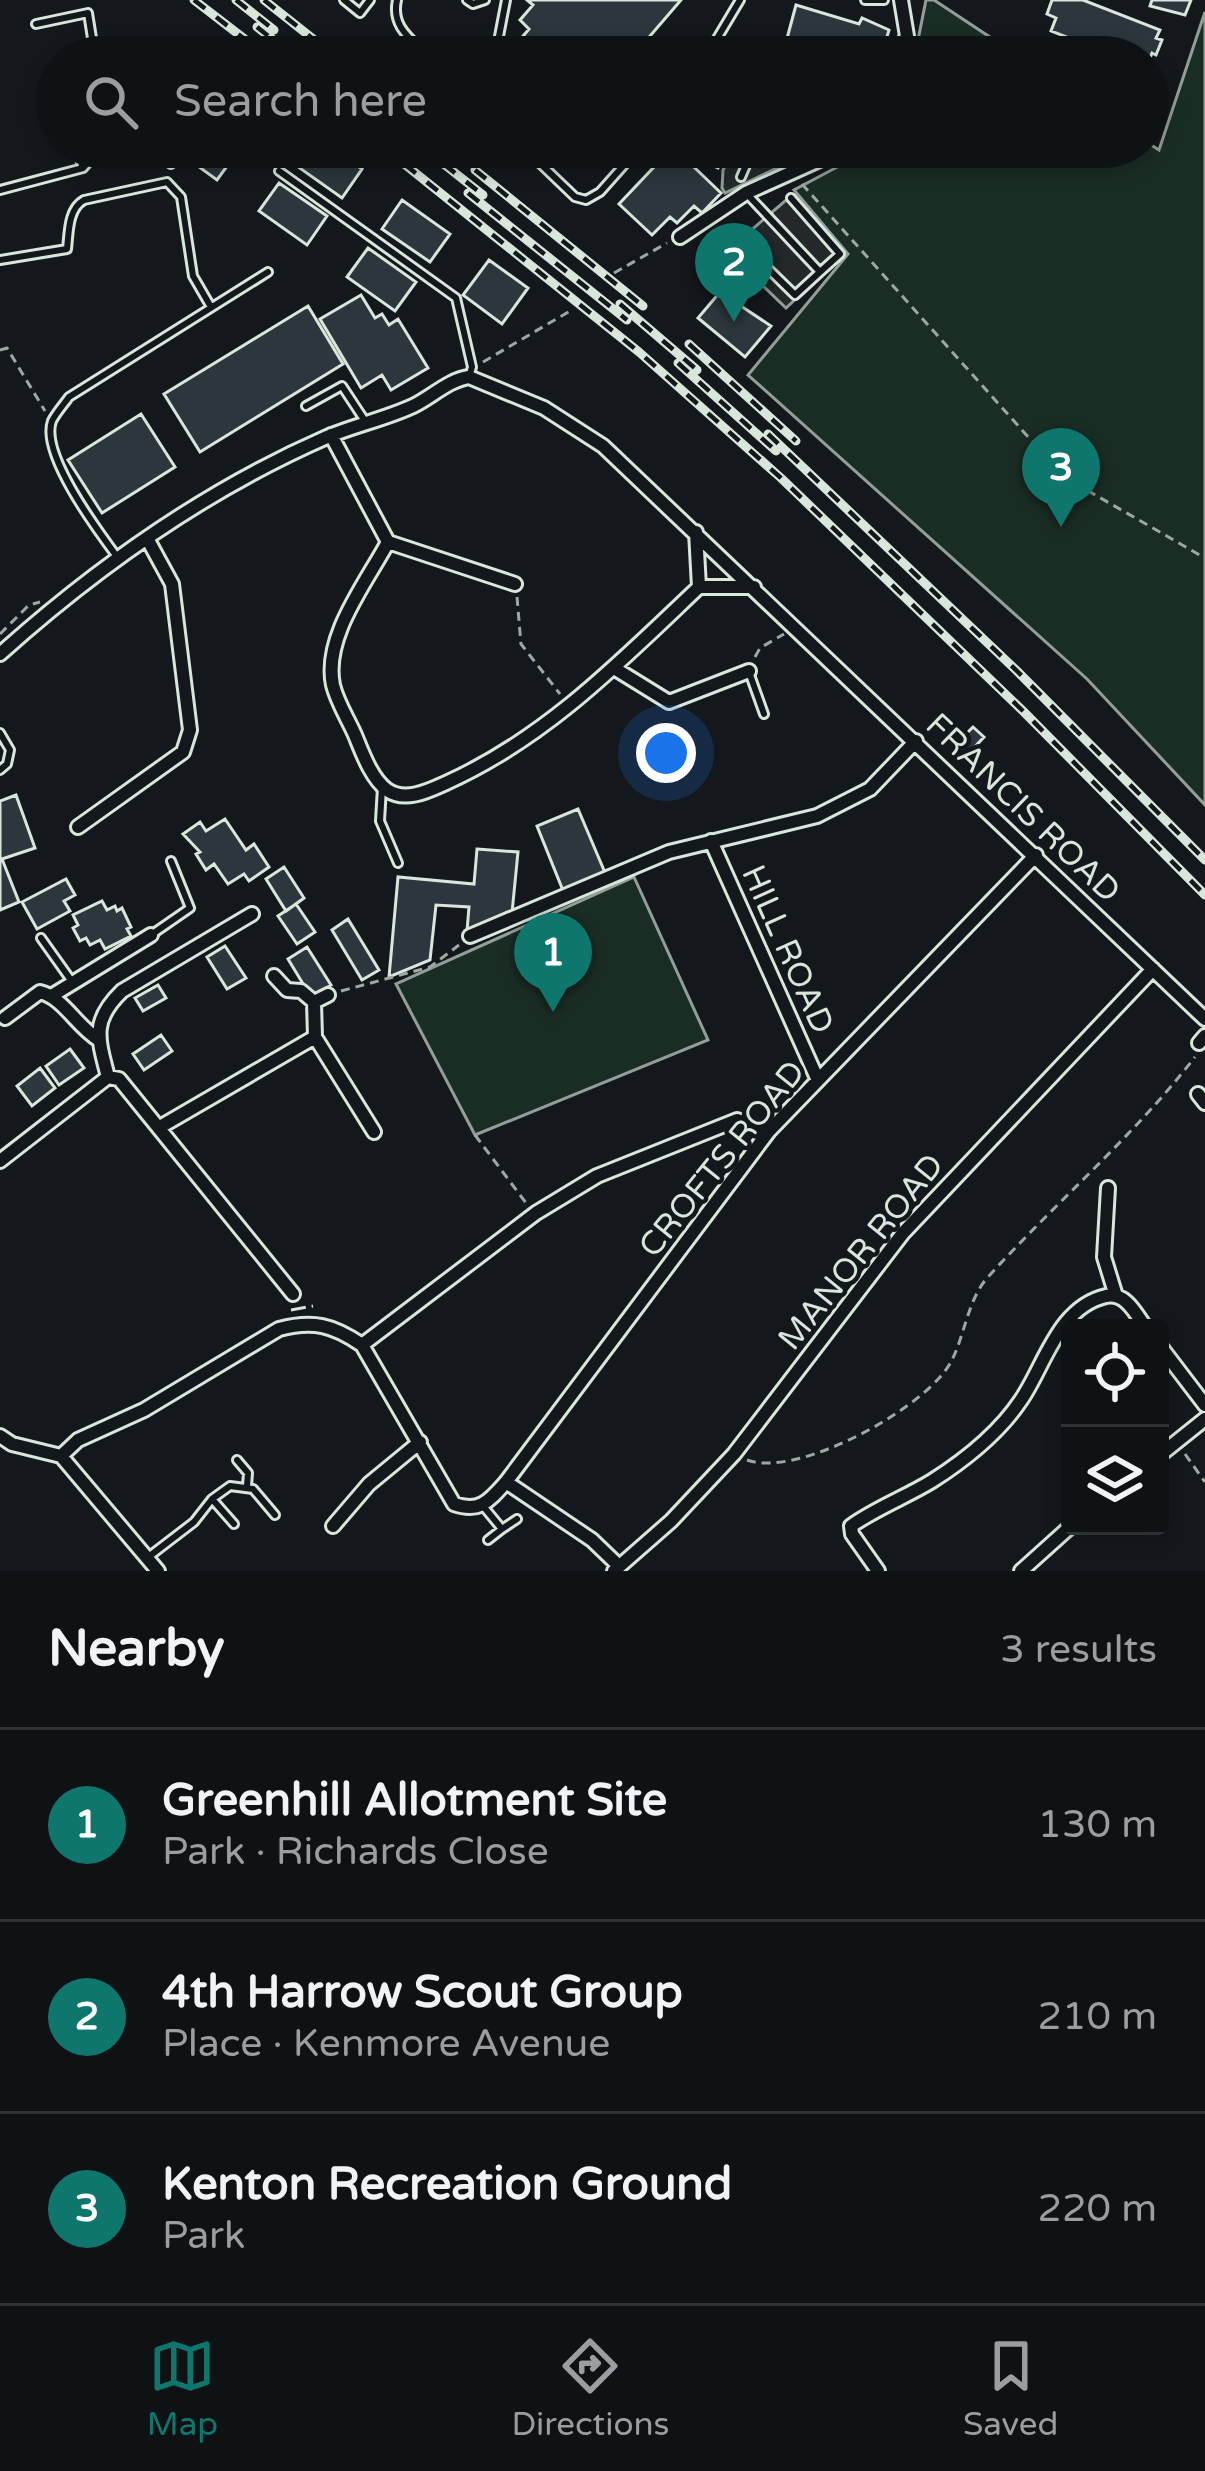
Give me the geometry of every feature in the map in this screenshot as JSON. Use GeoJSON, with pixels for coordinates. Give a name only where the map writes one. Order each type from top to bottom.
{"type":"FeatureCollection","features":[{"type":"Feature","properties":{"kind":"street"},"geometry":{"type":"LineString","coordinates":[[902,0],[907,36]]}},
{"type":"Feature","properties":{"kind":"street"},"geometry":{"type":"LineString","coordinates":[[680,237],[746,193],[801,168]]}},
{"type":"Feature","properties":{"kind":"street"},"geometry":{"type":"LineString","coordinates":[[0,654],[118,558],[278,460],[415,405],[470,372]]}},
{"type":"Feature","properties":{"kind":"street","name":"FRANCIS ROAD"},"geometry":{"type":"LineString","coordinates":[[470,372],[544,408],[603,446],[1205,1019]]}},
{"type":"Feature","properties":{"kind":"street"},"geometry":{"type":"LineString","coordinates":[[331,435],[388,542],[515,584]]}},
{"type":"Feature","properties":{"kind":"street"},"geometry":{"type":"LineString","coordinates":[[696,532],[699,586]]}},
{"type":"Feature","properties":{"kind":"street"},"geometry":{"type":"LineString","coordinates":[[78,827],[183,752],[190,730],[172,584],[148,540]]}},
{"type":"Feature","properties":{"kind":"street"},"geometry":{"type":"LineString","coordinates":[[388,542],[338,636],[331,662],[334,687],[368,764],[388,790],[406,796],[424,793],[534,735],[614,668],[699,586],[754,586]]}},
{"type":"Feature","properties":{"kind":"street"},"geometry":{"type":"LineString","coordinates":[[614,668],[668,702],[749,671]]}},
{"type":"Feature","properties":{"kind":"street"},"geometry":{"type":"LineString","coordinates":[[470,936],[669,852],[817,816],[870,789],[916,741]]}},
{"type":"Feature","properties":{"kind":"street","name":"HILL ROAD"},"geometry":{"type":"LineString","coordinates":[[711,841],[817,1078]]}},
{"type":"Feature","properties":{"kind":"street","name":"CROFTS ROAD"},"geometry":{"type":"LineString","coordinates":[[476,1508],[506,1482],[769,1132],[1036,855]]}},
{"type":"Feature","properties":{"kind":"street"},"geometry":{"type":"LineString","coordinates":[[108,1077],[99,1040],[106,1007],[122,991],[252,914]]}},
{"type":"Feature","properties":{"kind":"street"},"geometry":{"type":"LineString","coordinates":[[53,995],[151,935]]}},
{"type":"Feature","properties":{"kind":"street","name":"MANOR ROAD"},"geometry":{"type":"LineString","coordinates":[[616,1569],[671,1521],[734,1454],[903,1233],[1153,968]]}},
{"type":"Feature","properties":{"kind":"street"},"geometry":{"type":"LineString","coordinates":[[274,976],[286,989],[301,991],[314,1002],[315,1037],[374,1132]]}},
{"type":"Feature","properties":{"kind":"street"},"geometry":{"type":"LineString","coordinates":[[5,1018],[40,992],[53,995],[83,1030],[99,1040]]}},
{"type":"Feature","properties":{"kind":"street"},"geometry":{"type":"LineString","coordinates":[[314,1002],[328,995]]}},
{"type":"Feature","properties":{"kind":"street"},"geometry":{"type":"LineString","coordinates":[[160,1127],[315,1037]]}},
{"type":"Feature","properties":{"kind":"street"},"geometry":{"type":"LineString","coordinates":[[0,1161],[108,1077],[119,1079],[293,1294]]}},
{"type":"Feature","properties":{"kind":"street"},"geometry":{"type":"LineString","coordinates":[[362,1346],[536,1213],[597,1176],[737,1120],[769,1132]]}},
{"type":"Feature","properties":{"kind":"street"},"geometry":{"type":"LineString","coordinates":[[1108,1189],[1104,1257],[1115,1296]]}},
{"type":"Feature","properties":{"kind":"street"},"geometry":{"type":"LineString","coordinates":[[878,1571],[851,1526],[934,1480],[988,1439],[1021,1400],[1043,1356],[1073,1313],[1102,1297],[1115,1296],[1123,1298],[1139,1319]]}},
{"type":"Feature","properties":{"kind":"street"},"geometry":{"type":"LineString","coordinates":[[61,1456],[77,1440],[144,1410],[279,1329],[304,1322],[322,1324],[362,1346],[454,1504],[476,1508]]}},
{"type":"Feature","properties":{"kind":"street"},"geometry":{"type":"LineString","coordinates":[[1169,1358],[1205,1405]]}},
{"type":"Feature","properties":{"kind":"street"},"geometry":{"type":"LineString","coordinates":[[1169,1448],[1205,1419]]}},
{"type":"Feature","properties":{"kind":"street"},"geometry":{"type":"LineString","coordinates":[[0,1436],[12,1444],[61,1456],[158,1571]]}},
{"type":"Feature","properties":{"kind":"street"},"geometry":{"type":"LineString","coordinates":[[333,1526],[369,1484],[420,1442]]}},
{"type":"Feature","properties":{"kind":"street"},"geometry":{"type":"LineString","coordinates":[[506,1482],[592,1540],[616,1569]]}},
{"type":"Feature","properties":{"kind":"street"},"geometry":{"type":"LineString","coordinates":[[1022,1571],[1061,1535]]}},
{"type":"Feature","properties":{"kind":"lane"},"geometry":{"type":"LineString","coordinates":[[344,0],[360,13],[370,0]]}},
{"type":"Feature","properties":{"kind":"lane"},"geometry":{"type":"LineString","coordinates":[[397,0],[394,14],[407,36]]}},
{"type":"Feature","properties":{"kind":"lane"},"geometry":{"type":"LineString","coordinates":[[467,0],[473,4],[485,0]]}},
{"type":"Feature","properties":{"kind":"lane"},"geometry":{"type":"LineString","coordinates":[[499,36],[506,0]]}},
{"type":"Feature","properties":{"kind":"lane"},"geometry":{"type":"LineString","coordinates":[[719,36],[740,0]]}},
{"type":"Feature","properties":{"kind":"lane"},"geometry":{"type":"LineString","coordinates":[[865,0],[884,0]]}},
{"type":"Feature","properties":{"kind":"lane"},"geometry":{"type":"LineString","coordinates":[[36,24],[88,13],[92,36]]}},
{"type":"Feature","properties":{"kind":"lane"},"geometry":{"type":"LineString","coordinates":[[0,190],[83,168]]}},
{"type":"Feature","properties":{"kind":"lane"},"geometry":{"type":"LineString","coordinates":[[545,168],[575,196],[586,200],[621,168]]}},
{"type":"Feature","properties":{"kind":"lane"},"geometry":{"type":"LineString","coordinates":[[740,177],[744,168]]}},
{"type":"Feature","properties":{"kind":"lane"},"geometry":{"type":"LineString","coordinates":[[279,171],[456,298],[470,372]]}},
{"type":"Feature","properties":{"kind":"lane"},"geometry":{"type":"LineString","coordinates":[[0,260],[67,249],[72,214],[84,200],[166,182],[181,197],[194,275],[212,308]]}},
{"type":"Feature","properties":{"kind":"lane"},"geometry":{"type":"LineString","coordinates":[[746,193],[820,272]]}},
{"type":"Feature","properties":{"kind":"lane"},"geometry":{"type":"LineString","coordinates":[[741,242],[795,295],[840,254],[791,198]]}},
{"type":"Feature","properties":{"kind":"lane"},"geometry":{"type":"LineString","coordinates":[[118,558],[61,470],[51,447],[52,422],[69,398],[268,272]]}},
{"type":"Feature","properties":{"kind":"lane"},"geometry":{"type":"LineString","coordinates":[[306,406],[342,386],[367,424]]}},
{"type":"Feature","properties":{"kind":"lane"},"geometry":{"type":"LineString","coordinates":[[749,671],[764,714]]}},
{"type":"Feature","properties":{"kind":"lane"},"geometry":{"type":"LineString","coordinates":[[0,733],[10,750],[0,770]]}},
{"type":"Feature","properties":{"kind":"lane"},"geometry":{"type":"LineString","coordinates":[[383,784],[380,821],[398,863]]}},
{"type":"Feature","properties":{"kind":"lane"},"geometry":{"type":"LineString","coordinates":[[151,935],[190,908],[171,861]]}},
{"type":"Feature","properties":{"kind":"lane"},"geometry":{"type":"LineString","coordinates":[[40,938],[73,982]]}},
{"type":"Feature","properties":{"kind":"lane"},"geometry":{"type":"LineString","coordinates":[[237,1460],[248,1473],[247,1486]]}},
{"type":"Feature","properties":{"kind":"lane"},"geometry":{"type":"LineString","coordinates":[[147,1558],[194,1522],[230,1486],[247,1486],[275,1515]]}},
{"type":"Feature","properties":{"kind":"lane"},"geometry":{"type":"LineString","coordinates":[[212,1499],[234,1524]]}},
{"type":"Feature","properties":{"kind":"lane"},"geometry":{"type":"LineString","coordinates":[[476,1508],[502,1529]]}},
{"type":"Feature","properties":{"kind":"lane"},"geometry":{"type":"LineString","coordinates":[[488,1540],[517,1519]]}},
{"type":"Feature","properties":{"kind":"path"},"geometry":{"type":"LineString","coordinates":[[794,171],[1064,478],[1205,559]]}},
{"type":"Feature","properties":{"kind":"path"},"geometry":{"type":"LineString","coordinates":[[614,273],[680,237]]}},
{"type":"Feature","properties":{"kind":"path"},"geometry":{"type":"LineString","coordinates":[[470,372],[570,311]]}},
{"type":"Feature","properties":{"kind":"path"},"geometry":{"type":"LineString","coordinates":[[0,350],[7,348],[52,422]]}},
{"type":"Feature","properties":{"kind":"path"},"geometry":{"type":"LineString","coordinates":[[484,370],[487,360]]}},
{"type":"Feature","properties":{"kind":"path"},"geometry":{"type":"LineString","coordinates":[[515,584],[520,644],[570,707]]}},
{"type":"Feature","properties":{"kind":"path"},"geometry":{"type":"LineString","coordinates":[[0,634],[29,605],[37,603]]}},
{"type":"Feature","properties":{"kind":"path"},"geometry":{"type":"LineString","coordinates":[[749,671],[760,648],[798,629]]}},
{"type":"Feature","properties":{"kind":"path"},"geometry":{"type":"LineString","coordinates":[[328,995],[430,967],[470,936]]}},
{"type":"Feature","properties":{"kind":"path"},"geometry":{"type":"LineString","coordinates":[[734,1454],[754,1463],[848,1443],[916,1400],[951,1364],[984,1281],[1118,1149],[1200,1044]]}},
{"type":"Feature","properties":{"kind":"path"},"geometry":{"type":"LineString","coordinates":[[475,1136],[536,1213]]}},
{"type":"Feature","properties":{"kind":"path"},"geometry":{"type":"LineString","coordinates":[[1176,1442],[1205,1482]]}},
{"type":"Feature","properties":{"kind":"green space"},"geometry":{"type":"Polygon","coordinates":[[[926,0],[934,0],[988,36],[919,36],[926,0]]]}},
{"type":"Feature","properties":{"kind":"green space"},"geometry":{"type":"Polygon","coordinates":[[[1205,12],[1205,805],[1087,679],[748,375],[848,254],[794,190],[835,168],[1169,168],[1169,120],[1205,12]]]}},
{"type":"Feature","properties":{"kind":"green space"},"geometry":{"type":"Polygon","coordinates":[[[634,877],[708,1040],[475,1135],[396,984],[634,877]]]}},
{"type":"Feature","properties":{"kind":"shaded area"},"geometry":{"type":"Polygon","coordinates":[[[724,168],[777,168],[725,193],[724,168]]]}},
{"type":"Feature","properties":{"kind":"shaded area"},"geometry":{"type":"Polygon","coordinates":[[[792,195],[844,254],[786,308],[727,251],[792,195]]]}},
{"type":"Feature","properties":{"kind":"building"},"geometry":{"type":"Polygon","coordinates":[[[527,0],[681,0],[650,36],[523,36],[529,29],[520,20],[533,5],[527,0]]]}},
{"type":"Feature","properties":{"kind":"building"},"geometry":{"type":"Polygon","coordinates":[[[1052,0],[1083,0],[1160,30],[1157,36],[1064,36],[1051,31],[1056,18],[1047,14],[1052,0]]]}},
{"type":"Feature","properties":{"kind":"building"},"geometry":{"type":"Polygon","coordinates":[[[1152,0],[1191,0],[1185,15],[1150,6],[1152,0]]]}},
{"type":"Feature","properties":{"kind":"building"},"geometry":{"type":"Polygon","coordinates":[[[796,5],[859,24],[862,18],[889,30],[887,36],[788,36],[796,5]]]}},
{"type":"Feature","properties":{"kind":"building"},"geometry":{"type":"Polygon","coordinates":[[[200,168],[226,168],[217,180],[200,168]]]}},
{"type":"Feature","properties":{"kind":"building"},"geometry":{"type":"Polygon","coordinates":[[[300,168],[361,168],[342,198],[300,168]]]}},
{"type":"Feature","properties":{"kind":"building"},"geometry":{"type":"Polygon","coordinates":[[[653,168],[695,168],[721,193],[702,213],[694,206],[677,223],[670,217],[652,235],[619,204],[653,168]]]}},
{"type":"Feature","properties":{"kind":"building"},"geometry":{"type":"Polygon","coordinates":[[[279,183],[327,216],[307,245],[259,211],[279,183]]]}},
{"type":"Feature","properties":{"kind":"building"},"geometry":{"type":"Polygon","coordinates":[[[402,200],[450,234],[430,262],[382,229],[402,200]]]}},
{"type":"Feature","properties":{"kind":"building"},"geometry":{"type":"Polygon","coordinates":[[[368,248],[416,282],[395,311],[347,277],[368,248]]]}},
{"type":"Feature","properties":{"kind":"building"},"geometry":{"type":"Polygon","coordinates":[[[489,260],[528,288],[502,324],[463,295],[489,260]]]}},
{"type":"Feature","properties":{"kind":"building"},"geometry":{"type":"Polygon","coordinates":[[[720,292],[771,326],[745,357],[698,318],[720,292]]]}},
{"type":"Feature","properties":{"kind":"building"},"geometry":{"type":"Polygon","coordinates":[[[361,295],[375,318],[382,314],[389,325],[398,319],[428,368],[391,390],[382,375],[361,388],[320,319],[361,295]]]}},
{"type":"Feature","properties":{"kind":"building"},"geometry":{"type":"Polygon","coordinates":[[[308,306],[343,364],[200,452],[164,394],[308,306]]]}},
{"type":"Feature","properties":{"kind":"building"},"geometry":{"type":"Polygon","coordinates":[[[141,414],[175,467],[102,513],[68,460],[141,414]]]}},
{"type":"Feature","properties":{"kind":"building"},"geometry":{"type":"Polygon","coordinates":[[[973,727],[984,737],[967,755],[956,744],[973,727]]]}},
{"type":"Feature","properties":{"kind":"building"},"geometry":{"type":"Polygon","coordinates":[[[16,795],[35,848],[2,859],[19,902],[0,910],[0,801],[16,795]]]}},
{"type":"Feature","properties":{"kind":"building"},"geometry":{"type":"Polygon","coordinates":[[[578,809],[606,875],[564,893],[537,826],[578,809]]]}},
{"type":"Feature","properties":{"kind":"building"},"geometry":{"type":"Polygon","coordinates":[[[225,819],[246,850],[254,844],[269,867],[249,881],[244,874],[228,884],[214,864],[206,870],[196,854],[200,852],[183,834],[200,822],[206,831],[225,819]]]}},
{"type":"Feature","properties":{"kind":"building"},"geometry":{"type":"Polygon","coordinates":[[[477,849],[518,852],[512,913],[467,931],[469,907],[436,905],[430,960],[389,977],[398,877],[474,884],[477,849]]]}},
{"type":"Feature","properties":{"kind":"building"},"geometry":{"type":"Polygon","coordinates":[[[284,867],[304,898],[286,911],[266,879],[284,867]]]}},
{"type":"Feature","properties":{"kind":"building"},"geometry":{"type":"Polygon","coordinates":[[[66,879],[75,895],[64,901],[70,911],[37,929],[22,902],[66,879]]]}},
{"type":"Feature","properties":{"kind":"building"},"geometry":{"type":"Polygon","coordinates":[[[102,901],[107,910],[122,908],[131,927],[127,929],[131,936],[105,949],[100,940],[90,945],[86,938],[80,941],[73,928],[78,925],[73,915],[102,901]]]}},
{"type":"Feature","properties":{"kind":"building"},"geometry":{"type":"Polygon","coordinates":[[[296,904],[315,932],[297,944],[278,916],[296,904]]]}},
{"type":"Feature","properties":{"kind":"building"},"geometry":{"type":"Polygon","coordinates":[[[348,919],[379,970],[362,980],[332,930],[348,919]]]}},
{"type":"Feature","properties":{"kind":"building"},"geometry":{"type":"Polygon","coordinates":[[[225,946],[246,978],[227,989],[207,957],[225,946]]]}},
{"type":"Feature","properties":{"kind":"building"},"geometry":{"type":"Polygon","coordinates":[[[307,947],[331,985],[311,997],[288,959],[307,947]]]}},
{"type":"Feature","properties":{"kind":"building"},"geometry":{"type":"Polygon","coordinates":[[[158,985],[166,998],[143,1011],[135,998],[158,985]]]}},
{"type":"Feature","properties":{"kind":"building"},"geometry":{"type":"Polygon","coordinates":[[[161,1035],[172,1051],[144,1070],[133,1054],[161,1035]]]}},
{"type":"Feature","properties":{"kind":"building"},"geometry":{"type":"Polygon","coordinates":[[[70,1049],[84,1068],[59,1085],[46,1066],[70,1049]]]}},
{"type":"Feature","properties":{"kind":"building"},"geometry":{"type":"Polygon","coordinates":[[[40,1068],[55,1088],[32,1106],[17,1086],[40,1068]]]}},
{"type":"Feature","properties":{"kind":"railway"},"geometry":{"type":"LineString","coordinates":[[194,0],[241,36]]}},
{"type":"Feature","properties":{"kind":"railway"},"geometry":{"type":"LineString","coordinates":[[236,0],[274,30]]}},
{"type":"Feature","properties":{"kind":"railway"},"geometry":{"type":"LineString","coordinates":[[264,0],[309,36]]}},
{"type":"Feature","properties":{"kind":"railway"},"geometry":{"type":"LineString","coordinates":[[257,27],[268,36]]}},
{"type":"Feature","properties":{"kind":"railway"},"geometry":{"type":"LineString","coordinates":[[409,168],[639,352],[781,478],[1205,895]]}},
{"type":"Feature","properties":{"kind":"railway"},"geometry":{"type":"LineString","coordinates":[[449,168],[483,195]]}},
{"type":"Feature","properties":{"kind":"railway"},"geometry":{"type":"LineString","coordinates":[[475,170],[643,306]]}},
{"type":"Feature","properties":{"kind":"railway"},"geometry":{"type":"LineString","coordinates":[[468,193],[627,320]]}},
{"type":"Feature","properties":{"kind":"railway"},"geometry":{"type":"LineString","coordinates":[[620,304],[697,370]]}},
{"type":"Feature","properties":{"kind":"railway"},"geometry":{"type":"LineString","coordinates":[[689,344],[796,441]]}},
{"type":"Feature","properties":{"kind":"railway"},"geometry":{"type":"LineString","coordinates":[[678,363],[776,451]]}},
{"type":"Feature","properties":{"kind":"railway"},"geometry":{"type":"LineString","coordinates":[[768,434],[1017,671],[1205,860]]}},
{"type":"Feature","properties":{"kind":"fence"},"geometry":{"type":"LineString","coordinates":[[291,1310],[313,1306]]}},
{"type":"Feature","properties":{"kind":"place","name":"4th Harrow Scout Group"},"geometry":{"type":"Point","coordinates":[734,322]}},
{"type":"Feature","properties":{"kind":"place","name":"Kenton Recreation Ground"},"geometry":{"type":"Point","coordinates":[1061,527]}},
{"type":"Feature","properties":{"kind":"place","name":"Greenhill Allotment Site"},"geometry":{"type":"Point","coordinates":[553,1012]}}]}
